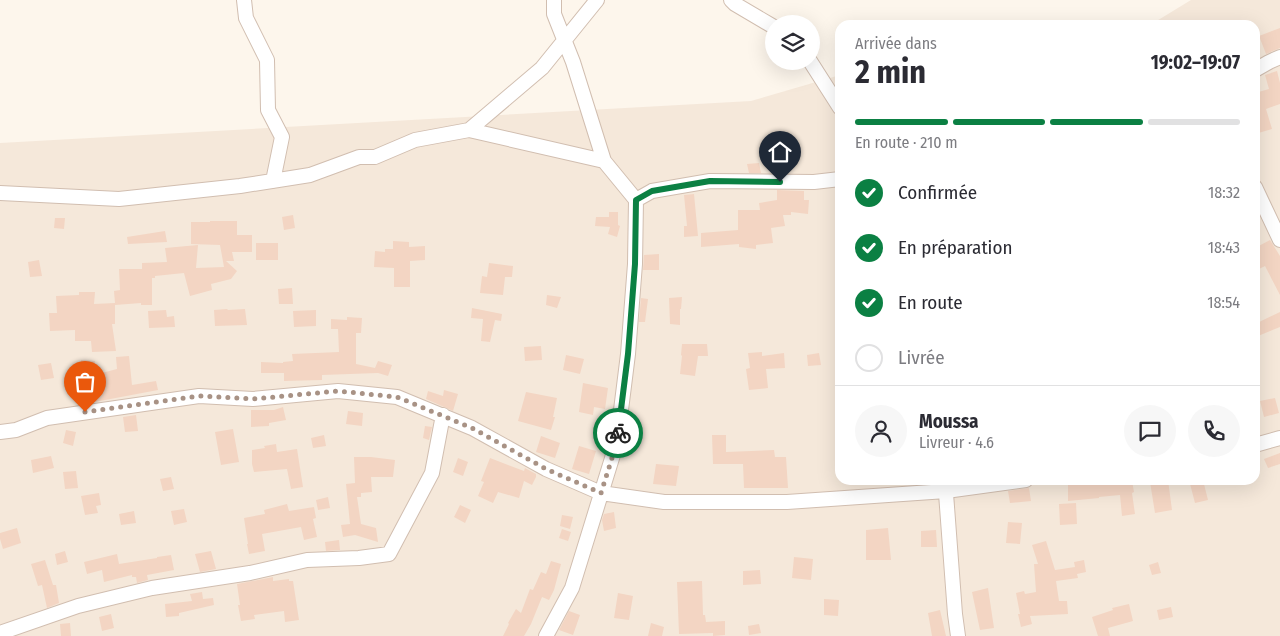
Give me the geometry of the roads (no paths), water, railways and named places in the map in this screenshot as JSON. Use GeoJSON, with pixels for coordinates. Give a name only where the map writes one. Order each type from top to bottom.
{"type":"FeatureCollection","features":[{"type":"Feature","properties":{"kind":"street"},"geometry":{"type":"LineString","coordinates":[[244,0],[246,18],[267,60],[268,110],[282,137],[273,181]]}},
{"type":"Feature","properties":{"kind":"street"},"geometry":{"type":"LineString","coordinates":[[546,636],[572,588],[617,442],[628,354],[635,264],[636,200],[604,161],[573,62],[554,14],[554,0]]}},
{"type":"Feature","properties":{"kind":"street"},"geometry":{"type":"LineString","coordinates":[[469,130],[542,68],[597,0]]}},
{"type":"Feature","properties":{"kind":"street"},"geometry":{"type":"LineString","coordinates":[[731,0],[765,22]]}},
{"type":"Feature","properties":{"kind":"street"},"geometry":{"type":"LineString","coordinates":[[1260,67],[1280,57]]}},
{"type":"Feature","properties":{"kind":"street"},"geometry":{"type":"LineString","coordinates":[[816,70],[835,100]]}},
{"type":"Feature","properties":{"kind":"street"},"geometry":{"type":"LineString","coordinates":[[0,193],[118,199],[240,186],[310,175],[359,157],[375,157],[416,140],[469,130],[604,161]]}},
{"type":"Feature","properties":{"kind":"street"},"geometry":{"type":"LineString","coordinates":[[636,200],[652,191],[710,181],[814,182],[835,180]]}},
{"type":"Feature","properties":{"kind":"street"},"geometry":{"type":"LineString","coordinates":[[1260,198],[1280,240]]}},
{"type":"Feature","properties":{"kind":"street"},"geometry":{"type":"LineString","coordinates":[[0,432],[16,430],[47,418],[200,396],[253,399],[338,391],[397,397],[472,428],[546,469],[601,493],[664,502],[787,502],[945,485],[958,636]]}},
{"type":"Feature","properties":{"kind":"street"},"geometry":{"type":"LineString","coordinates":[[0,633],[78,606],[152,588],[250,573],[307,560],[359,558],[389,554],[432,473],[443,416]]}},
{"type":"Feature","properties":{"kind":"street"},"geometry":{"type":"LineString","coordinates":[[1260,444],[1280,438]]}}]}
